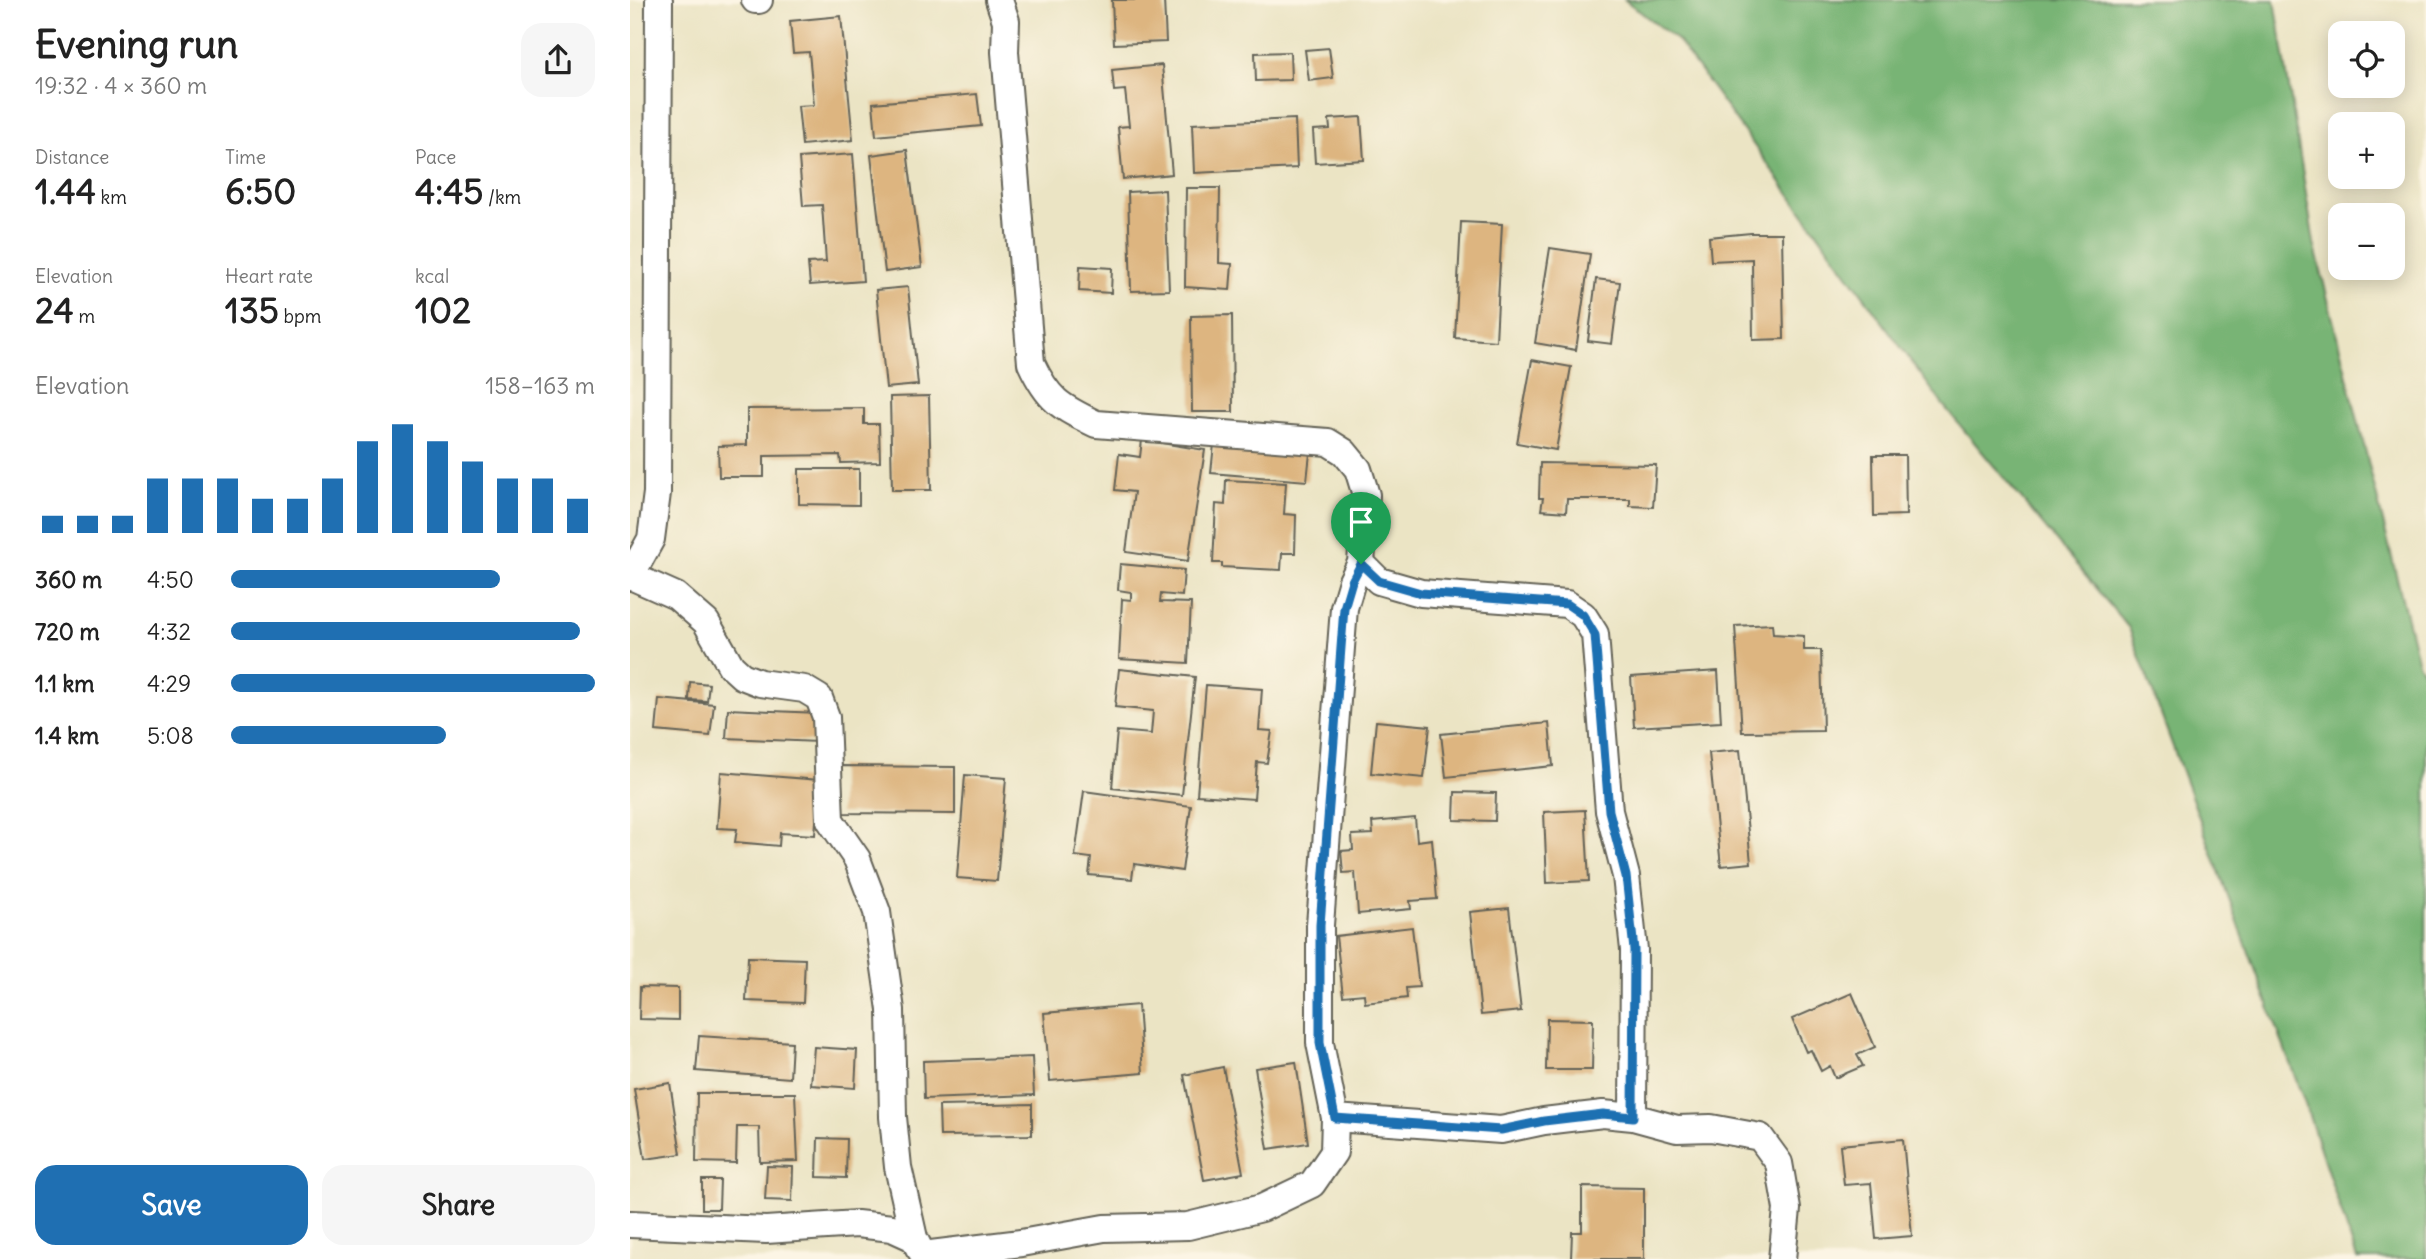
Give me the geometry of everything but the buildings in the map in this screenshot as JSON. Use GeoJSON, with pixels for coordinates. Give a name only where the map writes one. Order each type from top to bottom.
{"type":"FeatureCollection","features":[{"type":"Feature","properties":{"kind":"street"},"geometry":{"type":"LineString","coordinates":[[659,0],[657,493],[652,539],[631,577],[676,596],[706,622],[731,666],[743,676],[760,683],[804,689],[819,698],[826,717],[830,820],[857,859],[877,912],[891,1010],[893,1117],[898,1167],[921,1251]]}},
{"type":"Feature","properties":{"kind":"street"},"geometry":{"type":"LineString","coordinates":[[630,1224],[766,1230],[857,1224],[892,1228],[921,1251],[1021,1243],[1104,1228],[1188,1226],[1262,1208],[1312,1184],[1334,1152],[1335,1118],[1320,1043],[1320,925],[1344,608],[1352,581],[1361,564],[1366,495],[1358,469],[1344,452],[1328,442],[1096,424],[1064,409],[1042,387],[1031,363],[1005,52],[1006,21],[999,0]]}},
{"type":"Feature","properties":{"kind":"street"},"geometry":{"type":"LineString","coordinates":[[1361,564],[1379,581],[1421,593],[1567,604],[1583,615],[1595,635],[1609,811],[1626,876],[1634,950],[1633,1117]]}},
{"type":"Feature","properties":{"kind":"street"},"geometry":{"type":"LineString","coordinates":[[1335,1118],[1501,1130],[1544,1121],[1603,1114],[1633,1117],[1677,1129],[1711,1128],[1759,1137],[1779,1163],[1787,1209],[1782,1259]]}},
{"type":"Feature","properties":{"kind":"green space"},"geometry":{"type":"Polygon","coordinates":[[[1625,0],[2275,0],[2314,243],[2418,663],[2426,675],[2426,1259],[2357,1259],[2305,1104],[2129,628],[1943,405],[1678,41],[1625,0]]]}},
{"type":"Feature","properties":{"kind":"route"},"geometry":{"type":"LineString","coordinates":[[1361,564],[1379,581],[1421,593],[1567,604],[1583,615],[1595,635],[1609,811],[1626,876],[1634,950],[1633,1117],[1603,1114],[1544,1121],[1501,1130],[1335,1118],[1320,1043],[1320,925],[1344,608],[1352,581],[1361,564]]}}]}
